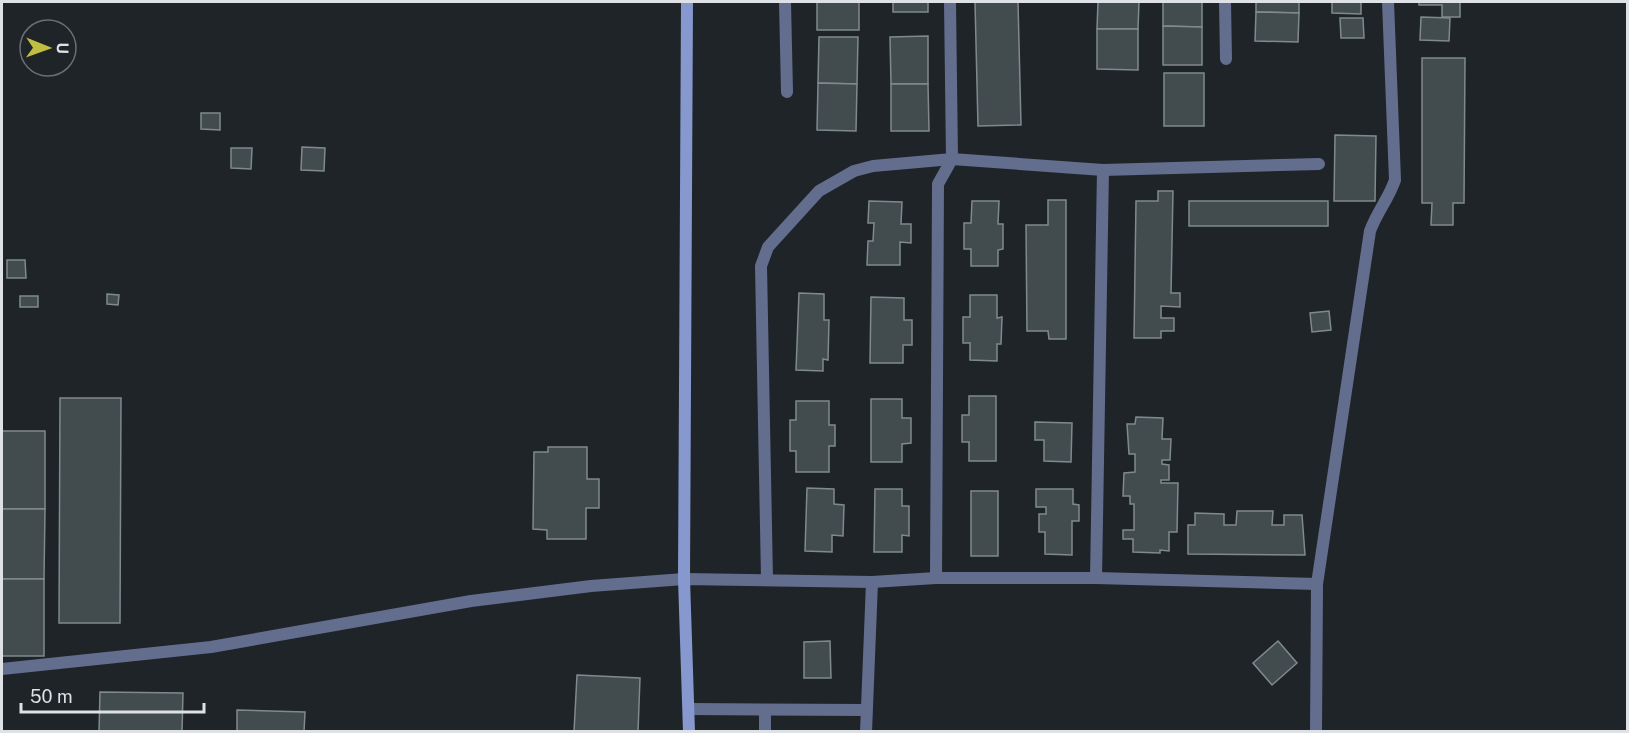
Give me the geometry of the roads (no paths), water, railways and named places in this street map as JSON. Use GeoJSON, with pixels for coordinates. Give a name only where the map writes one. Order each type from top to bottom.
{"type":"FeatureCollection","features":[{"type":"Feature","properties":{"kind":"street"},"geometry":{"type":"LineString","coordinates":[[687,2],[684,579],[689,732]]}},
{"type":"Feature","properties":{"kind":"street"},"geometry":{"type":"LineString","coordinates":[[785,2],[787,92]]}},
{"type":"Feature","properties":{"kind":"street"},"geometry":{"type":"LineString","coordinates":[[936,578],[938,184],[952,159],[950,2]]}},
{"type":"Feature","properties":{"kind":"street"},"geometry":{"type":"LineString","coordinates":[[1225,2],[1226,59]]}},
{"type":"Feature","properties":{"kind":"street"},"geometry":{"type":"LineString","coordinates":[[1316,732],[1317,584],[1370,231],[1376,214],[1391,192],[1395,180],[1388,2]]}},
{"type":"Feature","properties":{"kind":"street"},"geometry":{"type":"LineString","coordinates":[[767,579],[761,266],[768,247],[819,191],[854,171],[873,166],[952,159],[1103,170],[1318,164]]}},
{"type":"Feature","properties":{"kind":"street"},"geometry":{"type":"LineString","coordinates":[[1096,578],[1103,170]]}},
{"type":"Feature","properties":{"kind":"street"},"geometry":{"type":"LineString","coordinates":[[2,669],[211,647],[482,600],[591,586],[684,579],[872,582],[936,578],[1096,578],[1317,584]]}},
{"type":"Feature","properties":{"kind":"street"},"geometry":{"type":"LineString","coordinates":[[866,732],[872,582]]}},
{"type":"Feature","properties":{"kind":"street"},"geometry":{"type":"LineString","coordinates":[[689,709],[866,710]]}},
{"type":"Feature","properties":{"kind":"street"},"geometry":{"type":"LineString","coordinates":[[765,711],[765,732]]}}]}
